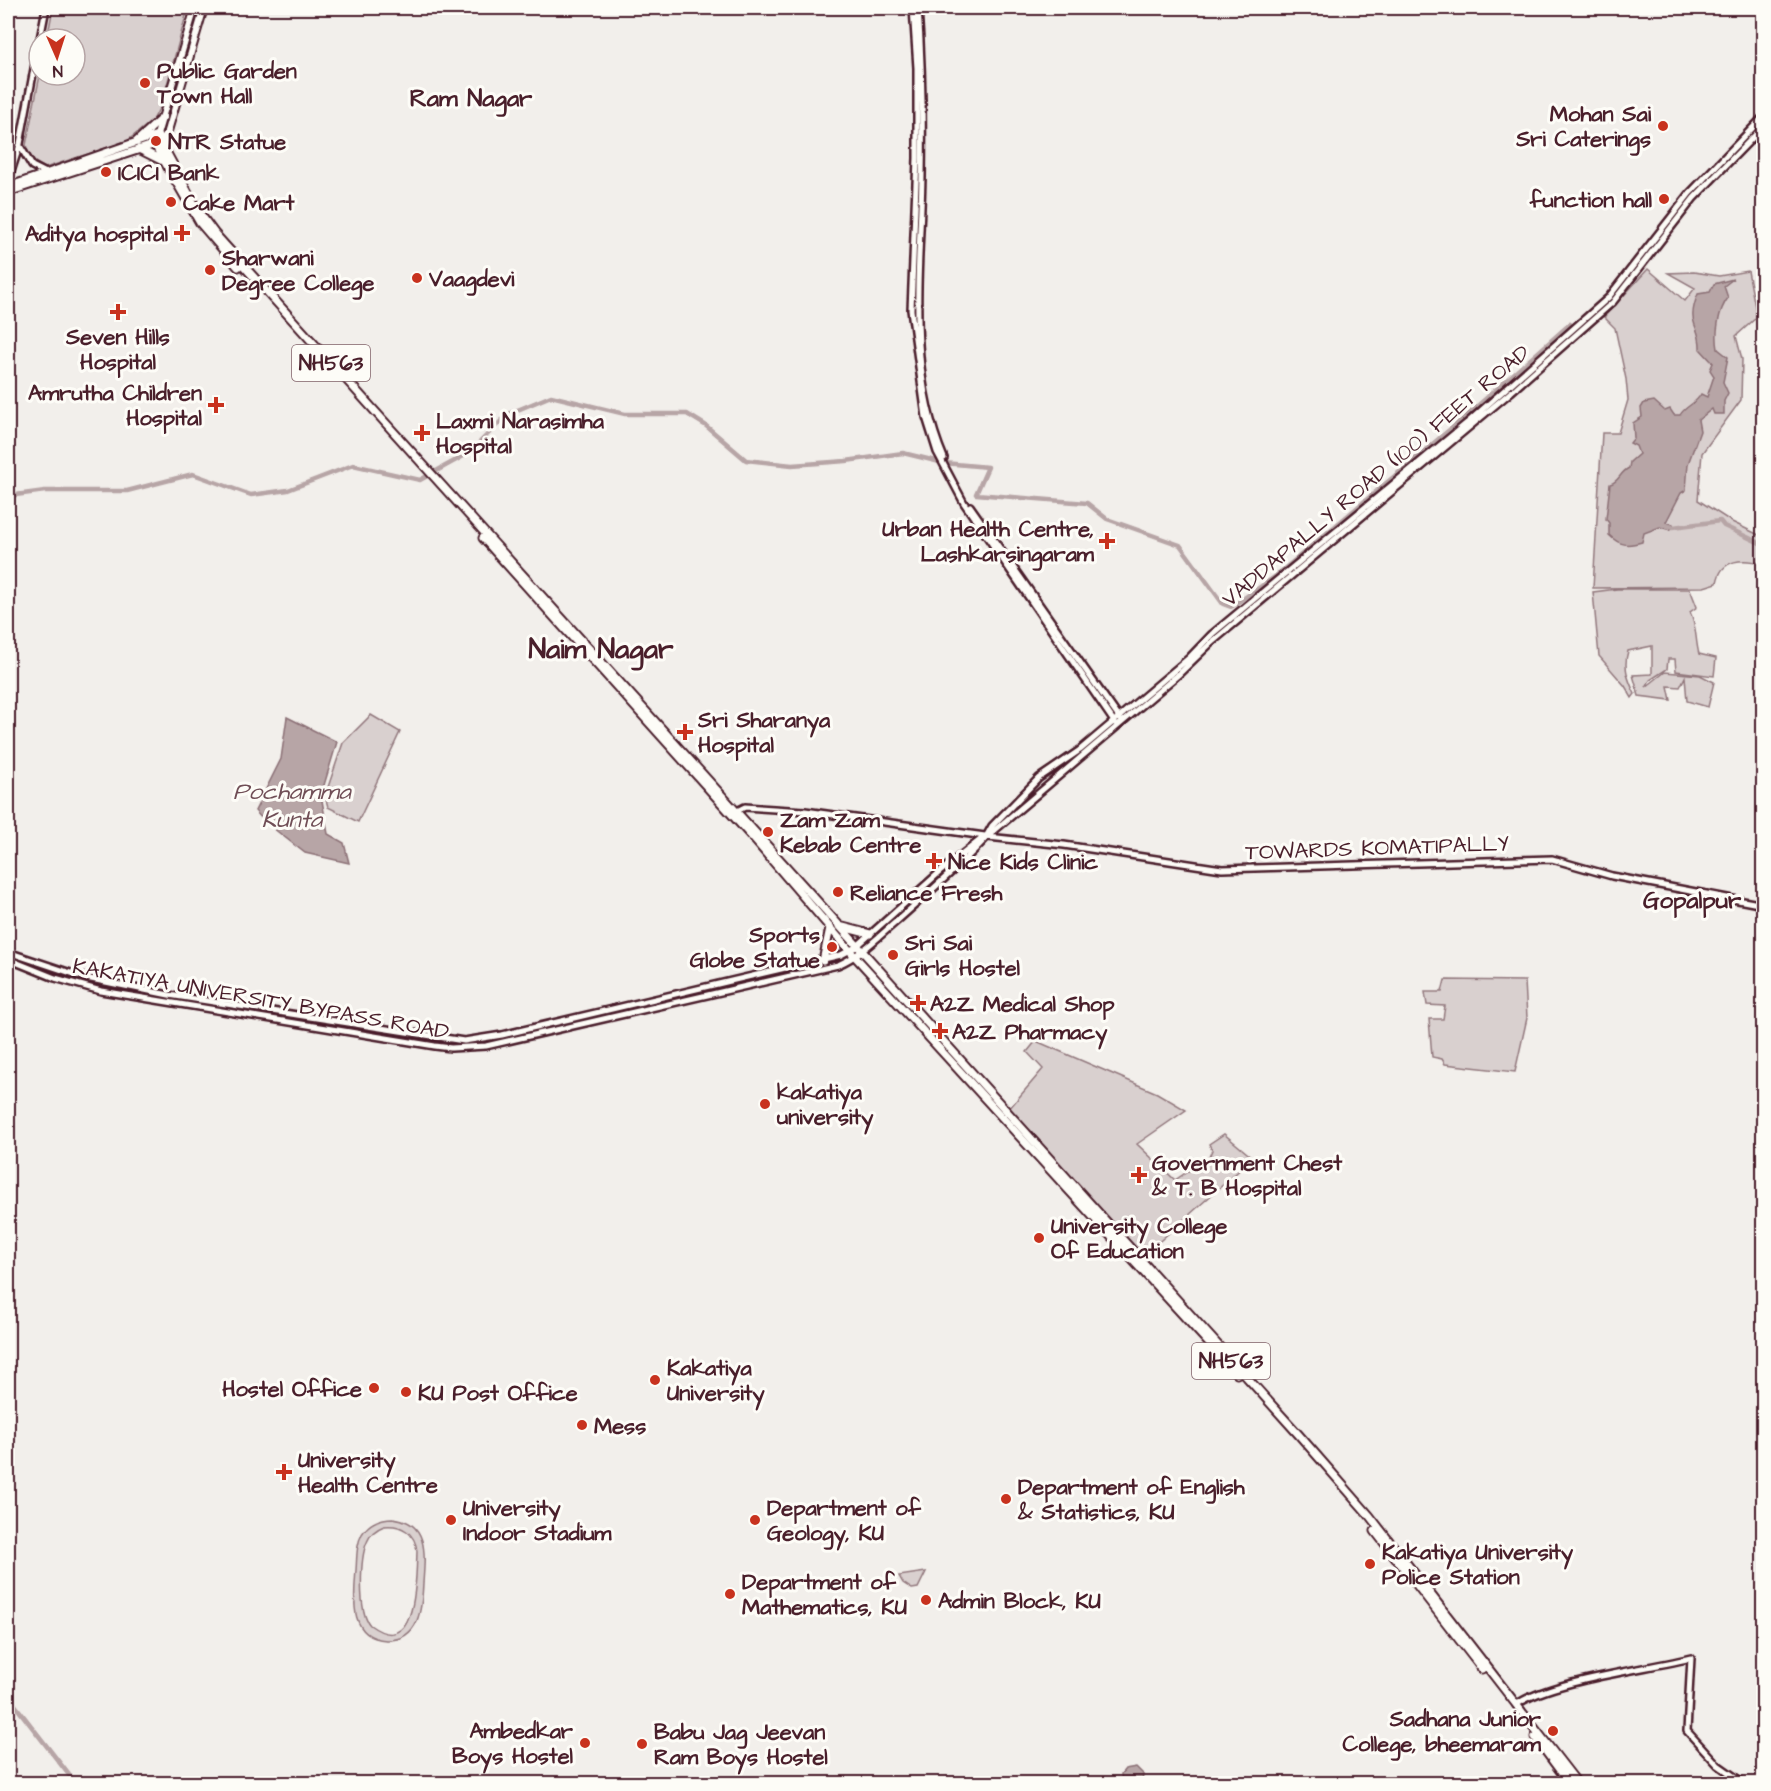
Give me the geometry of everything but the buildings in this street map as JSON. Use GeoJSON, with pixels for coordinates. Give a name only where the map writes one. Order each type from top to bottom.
{"type":"FeatureCollection","features":[{"type":"Feature","properties":{"kind":"highway"},"geometry":{"type":"LineString","coordinates":[[8,192],[137,146],[163,117]]}},
{"type":"Feature","properties":{"kind":"highway"},"geometry":{"type":"LineString","coordinates":[[8,187],[46,173],[156,140]]}},
{"type":"Feature","properties":{"kind":"highway","name":"NH563"},"geometry":{"type":"LineString","coordinates":[[156,140],[163,162],[188,205],[212,238],[839,926],[857,952],[1296,1438],[1366,1519],[1570,1784]]}},
{"type":"Feature","properties":{"kind":"highway","name":"NH563"},"geometry":{"type":"LineString","coordinates":[[156,140],[198,212],[215,234],[413,457]]}},
{"type":"Feature","properties":{"kind":"highway"},"geometry":{"type":"LineString","coordinates":[[137,146],[163,162]]}},
{"type":"Feature","properties":{"kind":"highway","name":"NH563"},"geometry":{"type":"LineString","coordinates":[[734,813],[830,928],[857,952],[1369,1515],[1578,1784]]}},
{"type":"Feature","properties":{"kind":"highway"},"geometry":{"type":"LineString","coordinates":[[839,926],[870,934]]}},
{"type":"Feature","properties":{"kind":"highway"},"geometry":{"type":"LineString","coordinates":[[823,961],[830,928]]}},
{"type":"Feature","properties":{"kind":"main road"},"geometry":{"type":"LineString","coordinates":[[42,27],[46,8]]}},
{"type":"Feature","properties":{"kind":"main road"},"geometry":{"type":"LineString","coordinates":[[156,140],[195,8]]}},
{"type":"Feature","properties":{"kind":"main road"},"geometry":{"type":"LineString","coordinates":[[156,140],[168,131],[204,8]]}},
{"type":"Feature","properties":{"kind":"main road"},"geometry":{"type":"LineString","coordinates":[[857,952],[870,934],[986,837],[1117,722],[996,553],[964,503],[932,437],[921,395],[911,310],[917,158],[917,68],[913,8]]}},
{"type":"Feature","properties":{"kind":"main road"},"geometry":{"type":"LineString","coordinates":[[918,8],[923,120],[916,311],[931,416],[944,461]]}},
{"type":"Feature","properties":{"kind":"main road"},"geometry":{"type":"LineString","coordinates":[[8,180],[20,144],[30,87]]}},
{"type":"Feature","properties":{"kind":"main road","name":"VADDAPALLY ROAD (100) FEET ROAD"},"geometry":{"type":"LineString","coordinates":[[986,837],[992,826],[1039,778],[1117,722],[1189,658],[1467,423],[1608,298],[1690,193],[1764,116]]}},
{"type":"Feature","properties":{"kind":"main road"},"geometry":{"type":"LineString","coordinates":[[1240,615],[1511,393],[1612,302],[1687,206],[1764,126]]}},
{"type":"Feature","properties":{"kind":"main road"},"geometry":{"type":"LineString","coordinates":[[20,144],[24,157],[32,166],[46,173]]}},
{"type":"Feature","properties":{"kind":"main road","name":"TOWARDS KOMATIPALLY"},"geometry":{"type":"LineString","coordinates":[[734,813],[745,807],[805,811],[986,837],[1064,844],[1222,868],[1552,859],[1612,876],[1764,905]]}},
{"type":"Feature","properties":{"kind":"main road"},"geometry":{"type":"LineString","coordinates":[[857,952],[924,898],[986,837]]}},
{"type":"Feature","properties":{"kind":"main road","name":"KAKATIYA UNIVERSITY BYPASS ROAD"},"geometry":{"type":"LineString","coordinates":[[8,952],[86,978],[169,995],[464,1041],[857,952]]}},
{"type":"Feature","properties":{"kind":"main road","name":"KAKATIYA UNIVERSITY BYPASS ROAD"},"geometry":{"type":"LineString","coordinates":[[8,959],[55,978],[101,991],[451,1048],[486,1046],[832,967],[857,952]]}},
{"type":"Feature","properties":{"kind":"main road"},"geometry":{"type":"LineString","coordinates":[[1516,1705],[1529,1697],[1567,1686],[1691,1658],[1687,1731],[1718,1765],[1745,1784]]}},
{"type":"Feature","properties":{"kind":"shaded area"},"geometry":{"type":"Polygon","coordinates":[[[53,8],[188,8],[162,103],[153,120],[127,141],[45,168],[30,159],[26,145],[38,87],[87,87],[87,27],[49,27],[53,8]]]}},
{"type":"Feature","properties":{"kind":"shaded area"},"geometry":{"type":"Polygon","coordinates":[[[1648,269],[1685,301],[1695,288],[1668,273],[1694,272],[1719,276],[1748,271],[1757,317],[1736,336],[1742,359],[1741,400],[1702,453],[1698,500],[1732,522],[1763,537],[1763,564],[1741,561],[1728,564],[1719,575],[1717,583],[1704,587],[1593,588],[1602,433],[1618,433],[1628,400],[1615,328],[1604,317],[1648,269]]]}},
{"type":"Feature","properties":{"kind":"shaded area"},"geometry":{"type":"Polygon","coordinates":[[[1617,589],[1690,589],[1697,607],[1690,612],[1694,622],[1699,654],[1716,658],[1714,676],[1676,671],[1675,659],[1668,659],[1667,669],[1650,680],[1646,687],[1665,672],[1700,675],[1714,682],[1708,707],[1687,701],[1685,677],[1680,687],[1668,686],[1671,700],[1639,696],[1633,675],[1652,674],[1652,646],[1628,651],[1627,673],[1635,694],[1632,698],[1625,686],[1599,656],[1593,592],[1617,589]]]}},
{"type":"Feature","properties":{"kind":"shaded area"},"geometry":{"type":"Polygon","coordinates":[[[371,715],[400,732],[358,822],[328,807],[325,796],[343,743],[371,715]]]}},
{"type":"Feature","properties":{"kind":"shaded area"},"geometry":{"type":"Polygon","coordinates":[[[1445,980],[1525,981],[1527,1018],[1515,1072],[1445,1064],[1442,1059],[1432,1057],[1429,1019],[1443,1019],[1445,1006],[1427,1005],[1425,992],[1442,992],[1445,980]]]}},
{"type":"Feature","properties":{"kind":"shaded area"},"geometry":{"type":"Polygon","coordinates":[[[1036,1041],[1157,1093],[1186,1110],[1137,1144],[1175,1180],[1209,1157],[1212,1150],[1209,1144],[1224,1134],[1253,1158],[1143,1256],[1009,1109],[1043,1069],[1027,1052],[1036,1041]]]}},
{"type":"Feature","properties":{"kind":"shaded area"},"geometry":{"type":"Polygon","coordinates":[[[388,1518],[405,1521],[419,1533],[424,1551],[424,1562],[422,1602],[417,1621],[406,1635],[386,1640],[374,1638],[359,1624],[354,1592],[360,1538],[371,1524],[388,1518]],[[381,1527],[370,1537],[365,1550],[362,1572],[363,1609],[366,1618],[370,1625],[386,1633],[397,1632],[406,1624],[414,1595],[417,1563],[414,1539],[402,1528],[381,1527]]]}},
{"type":"Feature","properties":{"kind":"shaded area"},"geometry":{"type":"Polygon","coordinates":[[[926,1572],[918,1588],[912,1589],[903,1583],[899,1576],[926,1572]]]}},
{"type":"Feature","properties":{"kind":"water"},"geometry":{"type":"Polygon","coordinates":[[[1733,279],[1724,286],[1728,298],[1722,309],[1717,329],[1718,349],[1728,357],[1723,382],[1728,393],[1724,401],[1724,414],[1714,414],[1712,409],[1698,420],[1700,431],[1688,464],[1686,490],[1681,493],[1666,522],[1673,524],[1673,527],[1670,530],[1660,527],[1644,533],[1642,542],[1621,543],[1609,535],[1609,523],[1606,519],[1610,484],[1629,468],[1630,462],[1639,454],[1636,446],[1630,443],[1634,438],[1633,423],[1642,417],[1641,408],[1644,403],[1654,401],[1665,411],[1670,409],[1674,415],[1680,415],[1701,394],[1707,397],[1714,376],[1710,370],[1713,363],[1700,349],[1700,341],[1693,319],[1694,305],[1698,294],[1710,292],[1714,284],[1733,279]]]}},
{"type":"Feature","properties":{"kind":"water","name":"Pochamma Kunta"},"geometry":{"type":"Polygon","coordinates":[[[287,717],[337,742],[321,795],[328,834],[344,843],[349,863],[305,853],[264,821],[255,811],[281,759],[287,717]]]}},
{"type":"Feature","properties":{"kind":"water"},"geometry":{"type":"Polygon","coordinates":[[[1136,1767],[1143,1774],[1142,1783],[1122,1783],[1121,1774],[1125,1769],[1136,1767]]]}},
{"type":"Feature","properties":{"kind":"waterway"},"geometry":{"type":"LineString","coordinates":[[8,496],[45,491],[127,491],[193,474],[251,495],[288,490],[353,465],[420,480],[469,453],[508,414],[551,396],[625,414],[687,414],[705,425],[746,460],[792,465],[846,461],[903,453],[944,463],[988,467],[976,494],[1087,503],[1107,519],[1180,545],[1223,604],[1231,607],[1276,576],[1473,410],[1570,324]]}},
{"type":"Feature","properties":{"kind":"waterway"},"geometry":{"type":"LineString","coordinates":[[1673,527],[1720,521],[1724,526],[1764,545]]}},
{"type":"Feature","properties":{"kind":"waterway"},"geometry":{"type":"LineString","coordinates":[[8,1696],[76,1784]]}},
{"type":"Feature","properties":{"kind":"place","name":"Public Garden Town Hall"},"geometry":{"type":"Point","coordinates":[145,83]}},
{"type":"Feature","properties":{"kind":"place","name":"Mohan Sai Sri Caterings"},"geometry":{"type":"Point","coordinates":[1663,126]}},
{"type":"Feature","properties":{"kind":"place","name":"NTR Statue"},"geometry":{"type":"Point","coordinates":[156,141]}},
{"type":"Feature","properties":{"kind":"place","name":"ICICI Bank"},"geometry":{"type":"Point","coordinates":[106,172]}},
{"type":"Feature","properties":{"kind":"place","name":"function hall"},"geometry":{"type":"Point","coordinates":[1664,199]}},
{"type":"Feature","properties":{"kind":"place","name":"Cake Mart"},"geometry":{"type":"Point","coordinates":[171,202]}},
{"type":"Feature","properties":{"kind":"place","name":"Aditya hospital"},"geometry":{"type":"Point","coordinates":[182,233]}},
{"type":"Feature","properties":{"kind":"place","name":"Sharwani Degree College"},"geometry":{"type":"Point","coordinates":[210,270]}},
{"type":"Feature","properties":{"kind":"place","name":"Vaagdevi"},"geometry":{"type":"Point","coordinates":[417,278]}},
{"type":"Feature","properties":{"kind":"place","name":"Seven Hills Hospital"},"geometry":{"type":"Point","coordinates":[118,312]}},
{"type":"Feature","properties":{"kind":"place","name":"Amrutha Children Hospital"},"geometry":{"type":"Point","coordinates":[216,405]}},
{"type":"Feature","properties":{"kind":"place","name":"Laxmi Narasimha Hospital"},"geometry":{"type":"Point","coordinates":[422,433]}},
{"type":"Feature","properties":{"kind":"place","name":"Urban Health Centre, Lashkarsingaram"},"geometry":{"type":"Point","coordinates":[1107,541]}},
{"type":"Feature","properties":{"kind":"place","name":"Sri Sharanya Hospital"},"geometry":{"type":"Point","coordinates":[685,732]}},
{"type":"Feature","properties":{"kind":"place","name":"Zam Zam Kebab Centre"},"geometry":{"type":"Point","coordinates":[768,832]}},
{"type":"Feature","properties":{"kind":"place","name":"Nice Kids Clinic"},"geometry":{"type":"Point","coordinates":[934,861]}},
{"type":"Feature","properties":{"kind":"place","name":"Reliance Fresh"},"geometry":{"type":"Point","coordinates":[838,892]}},
{"type":"Feature","properties":{"kind":"place","name":"Sports Globe Statue"},"geometry":{"type":"Point","coordinates":[832,947]}},
{"type":"Feature","properties":{"kind":"place","name":"Sri Sai Girls Hostel"},"geometry":{"type":"Point","coordinates":[893,955]}},
{"type":"Feature","properties":{"kind":"place","name":"A2Z Medical Shop"},"geometry":{"type":"Point","coordinates":[918,1003]}},
{"type":"Feature","properties":{"kind":"place","name":"A2Z Pharmacy"},"geometry":{"type":"Point","coordinates":[940,1031]}},
{"type":"Feature","properties":{"kind":"place","name":"kakatiya university"},"geometry":{"type":"Point","coordinates":[765,1104]}},
{"type":"Feature","properties":{"kind":"place","name":"Government Chest & T. B Hospital"},"geometry":{"type":"Point","coordinates":[1139,1175]}},
{"type":"Feature","properties":{"kind":"place","name":"University College Of Education"},"geometry":{"type":"Point","coordinates":[1039,1238]}},
{"type":"Feature","properties":{"kind":"place","name":"Kakatiya University"},"geometry":{"type":"Point","coordinates":[655,1380]}},
{"type":"Feature","properties":{"kind":"place","name":"Hostel Office"},"geometry":{"type":"Point","coordinates":[374,1388]}},
{"type":"Feature","properties":{"kind":"place","name":"KU Post Office"},"geometry":{"type":"Point","coordinates":[406,1392]}},
{"type":"Feature","properties":{"kind":"place","name":"Mess"},"geometry":{"type":"Point","coordinates":[582,1425]}},
{"type":"Feature","properties":{"kind":"place","name":"University Health Centre"},"geometry":{"type":"Point","coordinates":[284,1472]}},
{"type":"Feature","properties":{"kind":"place","name":"Department of English & Statistics, KU"},"geometry":{"type":"Point","coordinates":[1006,1499]}},
{"type":"Feature","properties":{"kind":"place","name":"University Indoor Stadium"},"geometry":{"type":"Point","coordinates":[451,1520]}},
{"type":"Feature","properties":{"kind":"place","name":"Department of Geology, KU"},"geometry":{"type":"Point","coordinates":[755,1520]}},
{"type":"Feature","properties":{"kind":"place","name":"Kakatiya University Police Station"},"geometry":{"type":"Point","coordinates":[1370,1564]}},
{"type":"Feature","properties":{"kind":"place","name":"Department of Mathematics, KU"},"geometry":{"type":"Point","coordinates":[730,1594]}},
{"type":"Feature","properties":{"kind":"place","name":"Admin Block, KU"},"geometry":{"type":"Point","coordinates":[926,1600]}},
{"type":"Feature","properties":{"kind":"place","name":"Sadhana Junior College, bheemaram"},"geometry":{"type":"Point","coordinates":[1553,1731]}},
{"type":"Feature","properties":{"kind":"place","name":"Ambedkar Boys Hostel"},"geometry":{"type":"Point","coordinates":[585,1743]}},
{"type":"Feature","properties":{"kind":"place","name":"Babu Jag Jeevan Ram Boys Hostel"},"geometry":{"type":"Point","coordinates":[642,1744]}},
{"type":"Feature","properties":{"kind":"district","name":"Ram Nagar"},"geometry":{"type":"Point","coordinates":[471,98]}},
{"type":"Feature","properties":{"kind":"district","name":"Naim Nagar"},"geometry":{"type":"Point","coordinates":[601,648]}},
{"type":"Feature","properties":{"kind":"district","name":"Gopalpur"},"geometry":{"type":"Point","coordinates":[1692,900]}}]}
